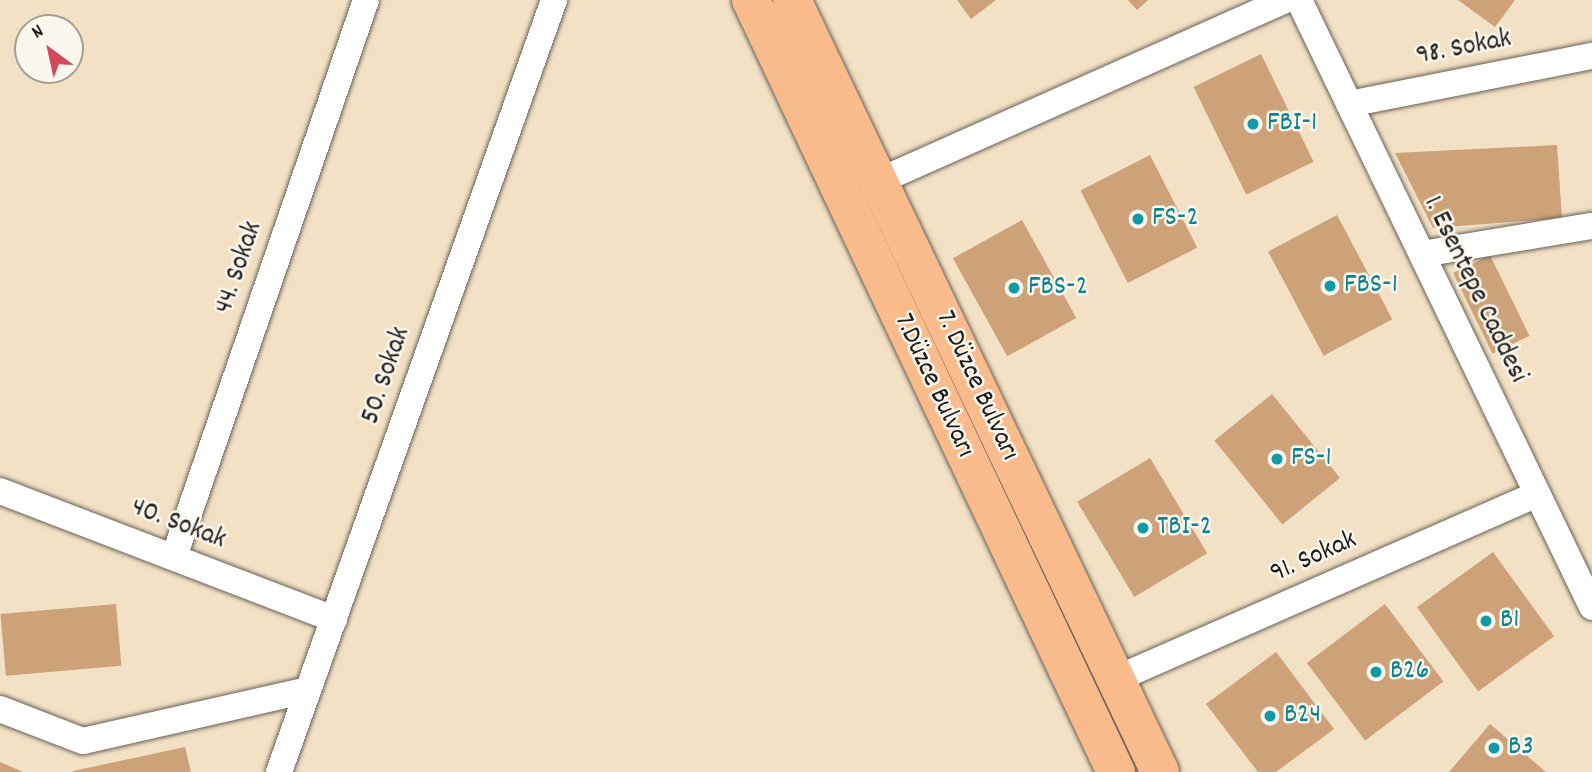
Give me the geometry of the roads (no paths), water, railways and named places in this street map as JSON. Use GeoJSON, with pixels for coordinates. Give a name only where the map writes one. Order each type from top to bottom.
{"type":"FeatureCollection","features":[{"type":"Feature","properties":{"kind":"main road","name":"7.Düzce Bulvarı"},"geometry":{"type":"LineString","coordinates":[[751,0],[1116,772]]}},
{"type":"Feature","properties":{"kind":"main road","name":"7. Düzce Bulvarı"},"geometry":{"type":"LineString","coordinates":[[792,0],[1160,772]]}},
{"type":"Feature","properties":{"kind":"street","name":"44. Sokak"},"geometry":{"type":"LineString","coordinates":[[174,557],[366,0]]}},
{"type":"Feature","properties":{"kind":"street","name":"50. Sokak"},"geometry":{"type":"LineString","coordinates":[[279,772],[554,0]]}},
{"type":"Feature","properties":{"kind":"street"},"geometry":{"type":"LineString","coordinates":[[879,181],[1286,0]]}},
{"type":"Feature","properties":{"kind":"street","name":"1. Esentepe Caddesi"},"geometry":{"type":"LineString","coordinates":[[1299,0],[1592,607]]}},
{"type":"Feature","properties":{"kind":"street","name":"98. Sokak"},"geometry":{"type":"LineString","coordinates":[[1349,104],[1592,56]]}},
{"type":"Feature","properties":{"kind":"street"},"geometry":{"type":"LineString","coordinates":[[1422,254],[1592,226]]}},
{"type":"Feature","properties":{"kind":"street","name":"40. Sokak"},"geometry":{"type":"LineString","coordinates":[[0,491],[334,619]]}},
{"type":"Feature","properties":{"kind":"street","name":"91. Sokak"},"geometry":{"type":"LineString","coordinates":[[1116,679],[1537,494]]}},
{"type":"Feature","properties":{"kind":"street"},"geometry":{"type":"LineString","coordinates":[[0,709],[83,741],[308,690]]}},
{"type":"Feature","properties":{"kind":"place","name":"FBI-1"},"geometry":{"type":"Point","coordinates":[1253,124]}},
{"type":"Feature","properties":{"kind":"place","name":"FS-2"},"geometry":{"type":"Point","coordinates":[1138,219]}},
{"type":"Feature","properties":{"kind":"place","name":"FBS-1"},"geometry":{"type":"Point","coordinates":[1330,286]}},
{"type":"Feature","properties":{"kind":"place","name":"FBS-2"},"geometry":{"type":"Point","coordinates":[1014,288]}},
{"type":"Feature","properties":{"kind":"place","name":"FS-1"},"geometry":{"type":"Point","coordinates":[1277,459]}},
{"type":"Feature","properties":{"kind":"place","name":"TBI-2"},"geometry":{"type":"Point","coordinates":[1143,528]}},
{"type":"Feature","properties":{"kind":"place","name":"B1"},"geometry":{"type":"Point","coordinates":[1486,621]}},
{"type":"Feature","properties":{"kind":"place","name":"B26"},"geometry":{"type":"Point","coordinates":[1376,672]}},
{"type":"Feature","properties":{"kind":"place","name":"B24"},"geometry":{"type":"Point","coordinates":[1270,716]}},
{"type":"Feature","properties":{"kind":"place","name":"B3"},"geometry":{"type":"Point","coordinates":[1494,748]}}]}
